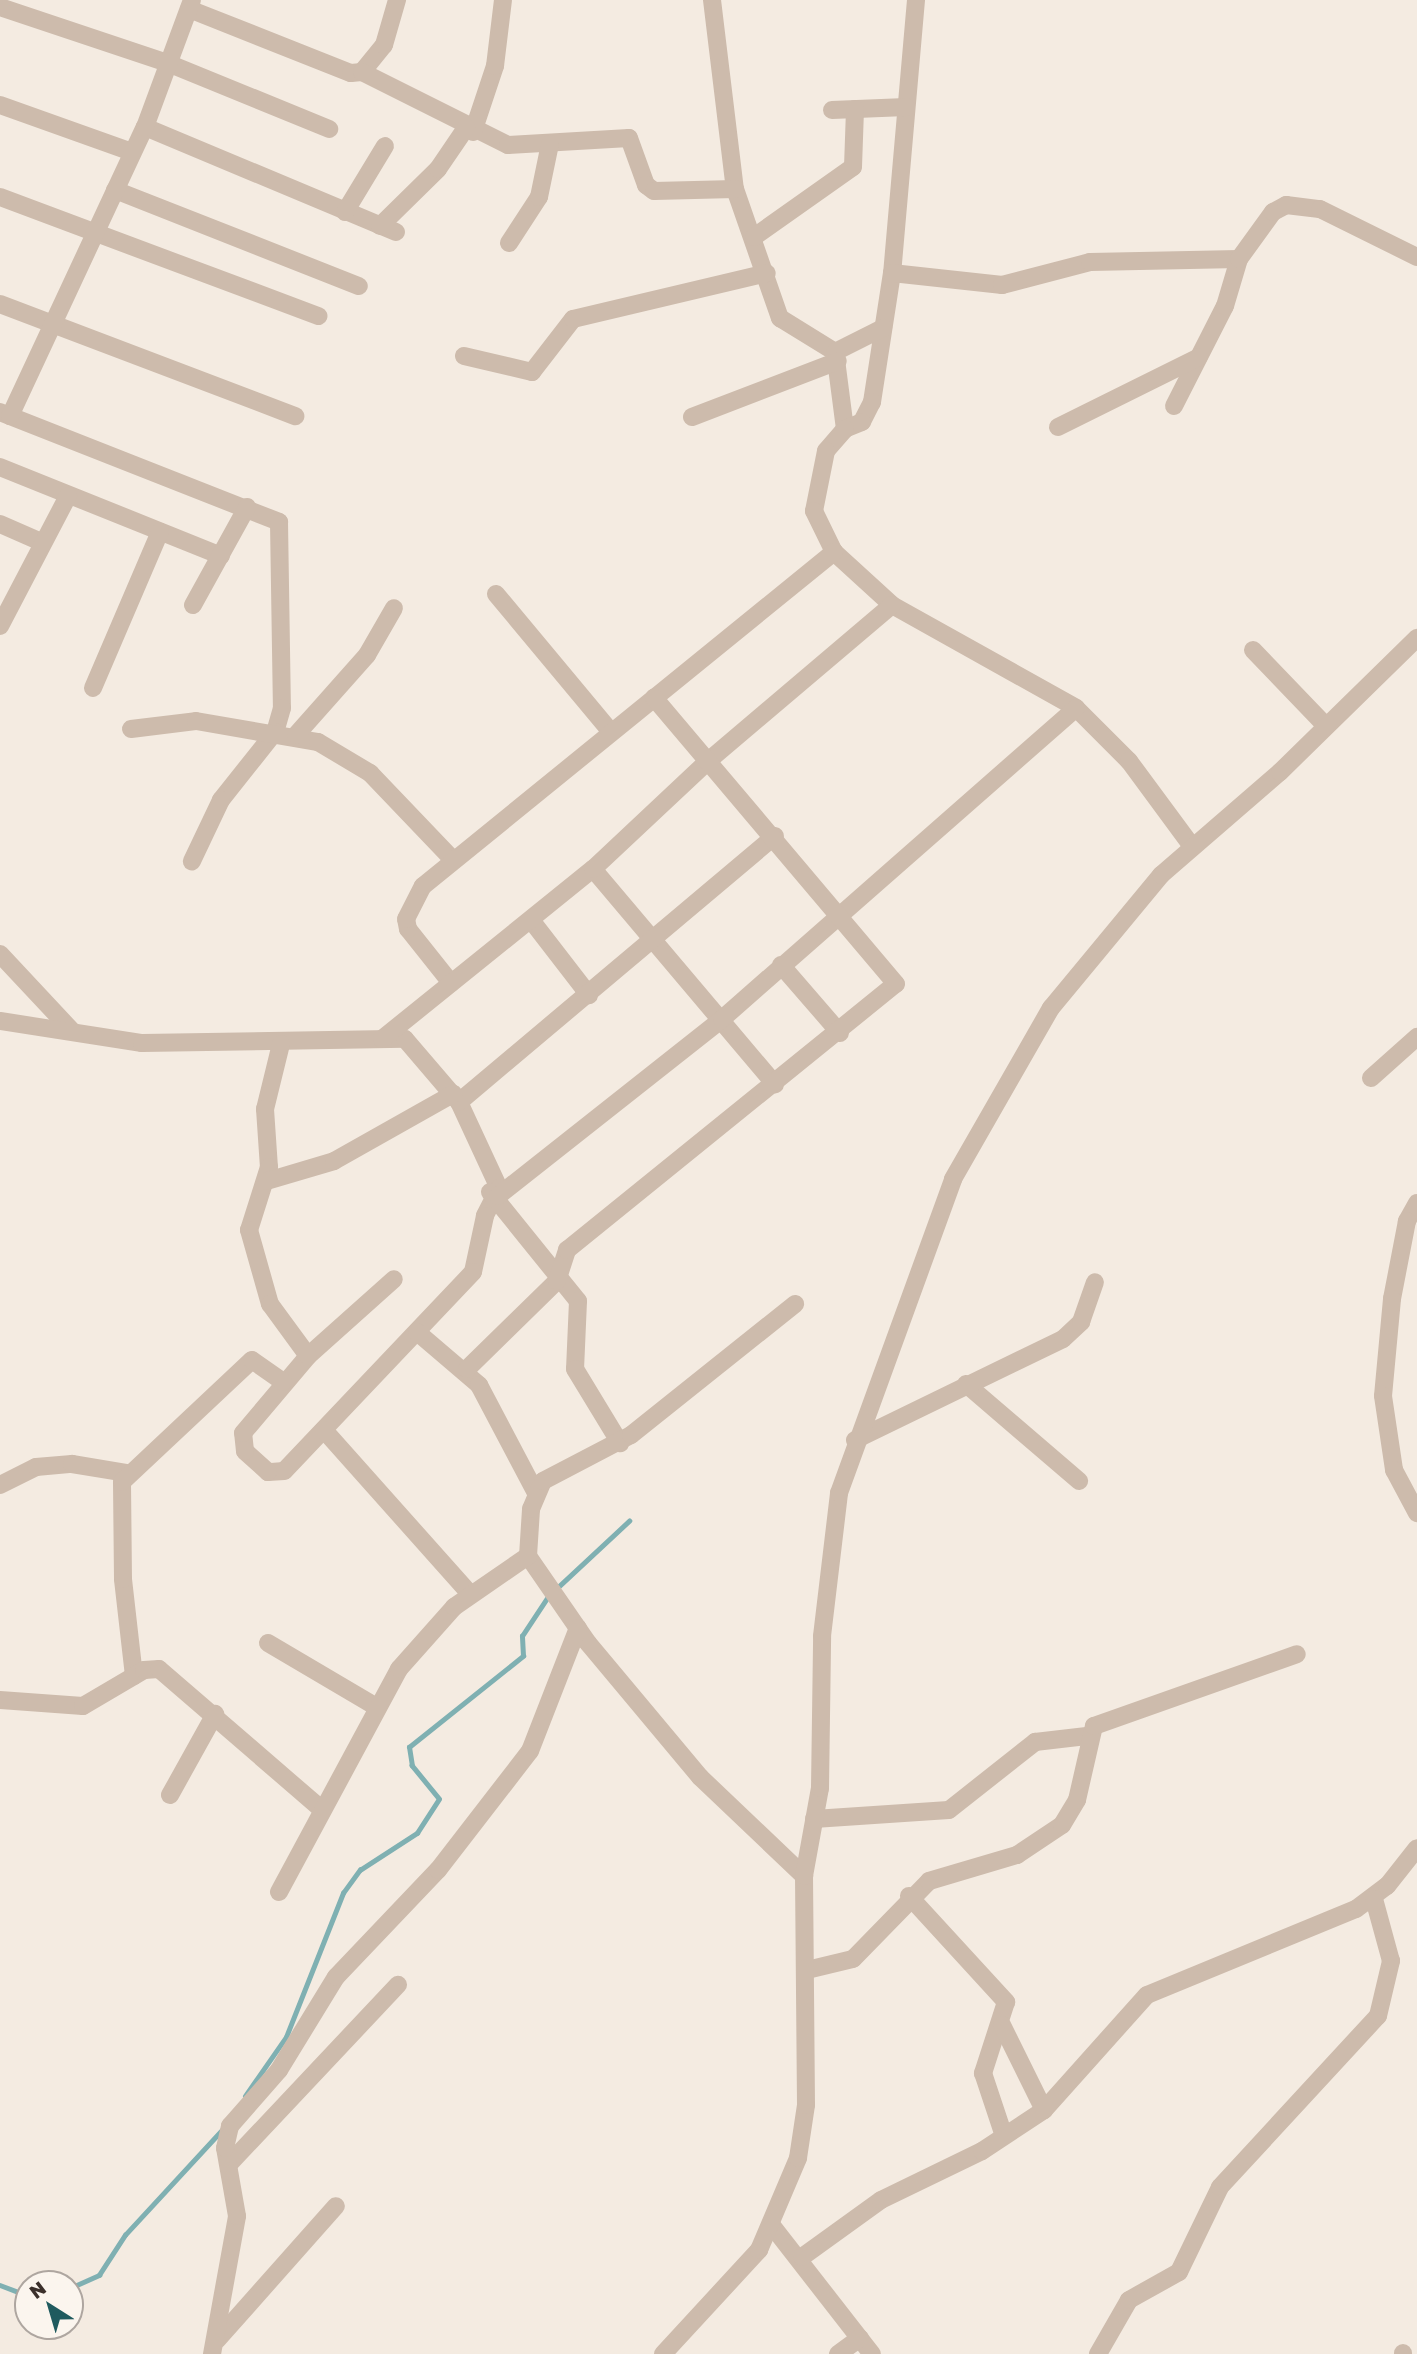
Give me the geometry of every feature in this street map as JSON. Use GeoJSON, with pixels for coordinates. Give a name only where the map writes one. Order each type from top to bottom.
{"type":"FeatureCollection","features":[{"type":"Feature","properties":{"kind":"street"},"geometry":{"type":"LineString","coordinates":[[362,72],[384,45],[397,0]]}},
{"type":"Feature","properties":{"kind":"street"},"geometry":{"type":"LineString","coordinates":[[145,127],[388,229],[469,130],[495,66],[503,0]]}},
{"type":"Feature","properties":{"kind":"street"},"geometry":{"type":"LineString","coordinates":[[712,0],[735,189],[767,274],[780,318],[837,357],[845,429]]}},
{"type":"Feature","properties":{"kind":"street"},"geometry":{"type":"LineString","coordinates":[[916,0],[892,272],[868,415],[845,429],[826,451],[814,511],[834,552],[892,605],[1076,708],[1129,761],[1191,845]]}},
{"type":"Feature","properties":{"kind":"street"},"geometry":{"type":"LineString","coordinates":[[192,861],[222,800],[275,732],[283,692],[283,533],[270,515],[5,414],[51,325],[145,127],[191,5],[334,68],[362,72],[469,130],[508,145],[550,144],[623,135],[654,191],[735,189]]}},
{"type":"Feature","properties":{"kind":"street"},"geometry":{"type":"LineString","coordinates":[[0,6],[170,64],[330,129]]}},
{"type":"Feature","properties":{"kind":"street"},"geometry":{"type":"LineString","coordinates":[[0,105],[132,152]]}},
{"type":"Feature","properties":{"kind":"street"},"geometry":{"type":"LineString","coordinates":[[832,110],[906,107]]}},
{"type":"Feature","properties":{"kind":"street"},"geometry":{"type":"LineString","coordinates":[[754,237],[853,167],[855,109]]}},
{"type":"Feature","properties":{"kind":"street"},"geometry":{"type":"LineString","coordinates":[[509,243],[539,197],[550,144]]}},
{"type":"Feature","properties":{"kind":"street"},"geometry":{"type":"LineString","coordinates":[[345,212],[385,146]]}},
{"type":"Feature","properties":{"kind":"street"},"geometry":{"type":"LineString","coordinates":[[116,190],[359,286]]}},
{"type":"Feature","properties":{"kind":"street"},"geometry":{"type":"LineString","coordinates":[[0,197],[319,316]]}},
{"type":"Feature","properties":{"kind":"street"},"geometry":{"type":"LineString","coordinates":[[1174,405],[1199,357],[1238,260],[1286,205],[1334,215],[1417,257]]}},
{"type":"Feature","properties":{"kind":"street"},"geometry":{"type":"LineString","coordinates":[[892,272],[1002,285],[1090,261],[1238,260]]}},
{"type":"Feature","properties":{"kind":"street"},"geometry":{"type":"LineString","coordinates":[[464,356],[532,372],[573,319],[767,274]]}},
{"type":"Feature","properties":{"kind":"street"},"geometry":{"type":"LineString","coordinates":[[0,304],[295,416]]}},
{"type":"Feature","properties":{"kind":"street"},"geometry":{"type":"LineString","coordinates":[[692,417],[837,357],[883,328]]}},
{"type":"Feature","properties":{"kind":"street"},"geometry":{"type":"LineString","coordinates":[[1058,427],[1199,357]]}},
{"type":"Feature","properties":{"kind":"street"},"geometry":{"type":"LineString","coordinates":[[0,467],[221,556]]}},
{"type":"Feature","properties":{"kind":"street"},"geometry":{"type":"LineString","coordinates":[[0,626],[41,542],[68,496]]}},
{"type":"Feature","properties":{"kind":"street"},"geometry":{"type":"LineString","coordinates":[[193,605],[247,507]]}},
{"type":"Feature","properties":{"kind":"street"},"geometry":{"type":"LineString","coordinates":[[0,524],[41,542]]}},
{"type":"Feature","properties":{"kind":"street"},"geometry":{"type":"LineString","coordinates":[[93,688],[160,532]]}},
{"type":"Feature","properties":{"kind":"street"},"geometry":{"type":"LineString","coordinates":[[452,983],[417,944],[406,919],[423,886],[834,552]]}},
{"type":"Feature","properties":{"kind":"street"},"geometry":{"type":"LineString","coordinates":[[496,594],[611,732]]}},
{"type":"Feature","properties":{"kind":"street"},"geometry":{"type":"LineString","coordinates":[[382,1039],[593,869],[708,761],[892,605]]}},
{"type":"Feature","properties":{"kind":"street"},"geometry":{"type":"LineString","coordinates":[[296,735],[366,655],[394,608]]}},
{"type":"Feature","properties":{"kind":"street"},"geometry":{"type":"LineString","coordinates":[[663,2354],[773,2227],[798,2158],[806,2105],[807,1969],[804,1876],[814,1819],[822,1636],[839,1493],[857,1433],[953,1179],[985,1114],[1075,976],[1191,845],[1417,638]]}},
{"type":"Feature","properties":{"kind":"street"},"geometry":{"type":"LineString","coordinates":[[1253,650],[1325,725]]}},
{"type":"Feature","properties":{"kind":"street"},"geometry":{"type":"LineString","coordinates":[[467,1369],[550,1289],[567,1250],[840,1032],[896,984],[840,912],[654,698]]}},
{"type":"Feature","properties":{"kind":"street"},"geometry":{"type":"LineString","coordinates":[[493,1193],[722,1019],[840,912],[957,818],[1076,708]]}},
{"type":"Feature","properties":{"kind":"street"},"geometry":{"type":"LineString","coordinates":[[131,729],[196,721],[296,735],[370,773],[453,860]]}},
{"type":"Feature","properties":{"kind":"street"},"geometry":{"type":"LineString","coordinates":[[267,1181],[334,1161],[456,1098],[589,995],[775,836]]}},
{"type":"Feature","properties":{"kind":"street"},"geometry":{"type":"LineString","coordinates":[[593,869],[775,1084]]}},
{"type":"Feature","properties":{"kind":"street"},"geometry":{"type":"LineString","coordinates":[[531,920],[589,995]]}},
{"type":"Feature","properties":{"kind":"street"},"geometry":{"type":"LineString","coordinates":[[0,954],[72,1031]]}},
{"type":"Feature","properties":{"kind":"street"},"geometry":{"type":"LineString","coordinates":[[781,965],[840,1032]]}},
{"type":"Feature","properties":{"kind":"street"},"geometry":{"type":"LineString","coordinates":[[0,1021],[142,1043],[281,1044],[382,1039],[415,1045],[456,1098],[498,1181],[485,1216],[473,1272],[324,1430],[276,1474],[244,1451],[243,1433],[307,1356],[394,1279]]}},
{"type":"Feature","properties":{"kind":"street"},"geometry":{"type":"LineString","coordinates":[[1371,1078],[1417,1037]]}},
{"type":"Feature","properties":{"kind":"street"},"geometry":{"type":"LineString","coordinates":[[281,1044],[265,1110],[267,1181],[249,1230],[270,1304],[307,1356]]}},
{"type":"Feature","properties":{"kind":"street"},"geometry":{"type":"LineString","coordinates":[[493,1193],[559,1272],[578,1301],[575,1369],[620,1443]]}},
{"type":"Feature","properties":{"kind":"street"},"geometry":{"type":"LineString","coordinates":[[1417,1203],[1407,1221],[1392,1299],[1383,1396],[1394,1470],[1417,1513]]}},
{"type":"Feature","properties":{"kind":"street"},"geometry":{"type":"LineString","coordinates":[[857,1433],[966,1384],[1073,1331],[1095,1282]]}},
{"type":"Feature","properties":{"kind":"street"},"geometry":{"type":"LineString","coordinates":[[535,1491],[554,1474],[620,1443],[795,1304]]}},
{"type":"Feature","properties":{"kind":"street"},"geometry":{"type":"LineString","coordinates":[[417,1332],[467,1369],[535,1491],[528,1556],[578,1628],[700,1777],[804,1876]]}},
{"type":"Feature","properties":{"kind":"street"},"geometry":{"type":"LineString","coordinates":[[134,1676],[119,1504],[127,1473],[252,1360],[283,1382]]}},
{"type":"Feature","properties":{"kind":"street"},"geometry":{"type":"LineString","coordinates":[[966,1384],[1079,1482]]}},
{"type":"Feature","properties":{"kind":"street"},"geometry":{"type":"LineString","coordinates":[[324,1430],[470,1594]]}},
{"type":"Feature","properties":{"kind":"street"},"geometry":{"type":"LineString","coordinates":[[0,1485],[36,1467],[72,1464],[127,1473]]}},
{"type":"Feature","properties":{"kind":"street"},"geometry":{"type":"LineString","coordinates":[[279,1892],[375,1706],[437,1624],[470,1594],[528,1556]]}},
{"type":"Feature","properties":{"kind":"street"},"geometry":{"type":"LineString","coordinates":[[213,2348],[236,2229],[225,2137],[230,2126],[279,2070],[336,1977],[438,1870],[530,1751],[578,1628]]}},
{"type":"Feature","properties":{"kind":"street"},"geometry":{"type":"LineString","coordinates":[[268,1643],[375,1706]]}},
{"type":"Feature","properties":{"kind":"street"},"geometry":{"type":"LineString","coordinates":[[814,1819],[948,1810],[1034,1742],[1087,1736],[1105,1720],[1297,1654]]}},
{"type":"Feature","properties":{"kind":"street"},"geometry":{"type":"LineString","coordinates":[[0,1700],[83,1706],[134,1676],[159,1669],[172,1675],[320,1808]]}},
{"type":"Feature","properties":{"kind":"street"},"geometry":{"type":"LineString","coordinates":[[170,1795],[215,1714]]}},
{"type":"Feature","properties":{"kind":"street"},"geometry":{"type":"LineString","coordinates":[[807,1969],[853,1959],[909,1896],[929,1881],[1017,1855],[1062,1825],[1077,1800],[1087,1736]]}},
{"type":"Feature","properties":{"kind":"street"},"geometry":{"type":"LineString","coordinates":[[802,2258],[881,2200],[1004,2136],[1044,2110],[1147,1995],[1374,1899],[1417,1848]]}},
{"type":"Feature","properties":{"kind":"street"},"geometry":{"type":"LineString","coordinates":[[909,1896],[968,1966],[1001,1992],[1002,2025],[1044,2110]]}},
{"type":"Feature","properties":{"kind":"street"},"geometry":{"type":"LineString","coordinates":[[1098,2354],[1129,2300],[1179,2272],[1220,2187],[1378,2016],[1391,1961],[1374,1899]]}},
{"type":"Feature","properties":{"kind":"street"},"geometry":{"type":"LineString","coordinates":[[230,2163],[398,1985]]}},
{"type":"Feature","properties":{"kind":"street"},"geometry":{"type":"LineString","coordinates":[[1002,2025],[987,2047],[983,2073],[1004,2136]]}},
{"type":"Feature","properties":{"kind":"street"},"geometry":{"type":"LineString","coordinates":[[213,2348],[336,2206]]}},
{"type":"Feature","properties":{"kind":"street"},"geometry":{"type":"LineString","coordinates":[[773,2227],[802,2258],[872,2354]]}},
{"type":"Feature","properties":{"kind":"street"},"geometry":{"type":"LineString","coordinates":[[838,2354],[860,2338]]}},
{"type":"Feature","properties":{"kind":"waterway"},"geometry":{"type":"LineString","coordinates":[[556,1589],[629,1521]]}},
{"type":"Feature","properties":{"kind":"waterway"},"geometry":{"type":"LineString","coordinates":[[245,2096],[286,2037],[343,1893],[360,1870],[417,1833],[439,1799],[412,1766],[409,1747],[523,1656],[522,1636],[549,1595]]}},
{"type":"Feature","properties":{"kind":"waterway"},"geometry":{"type":"LineString","coordinates":[[84,2282],[99,2275],[125,2235],[222,2130]]}},
{"type":"Feature","properties":{"kind":"waterway"},"geometry":{"type":"LineString","coordinates":[[0,2285],[14,2290]]}}]}
